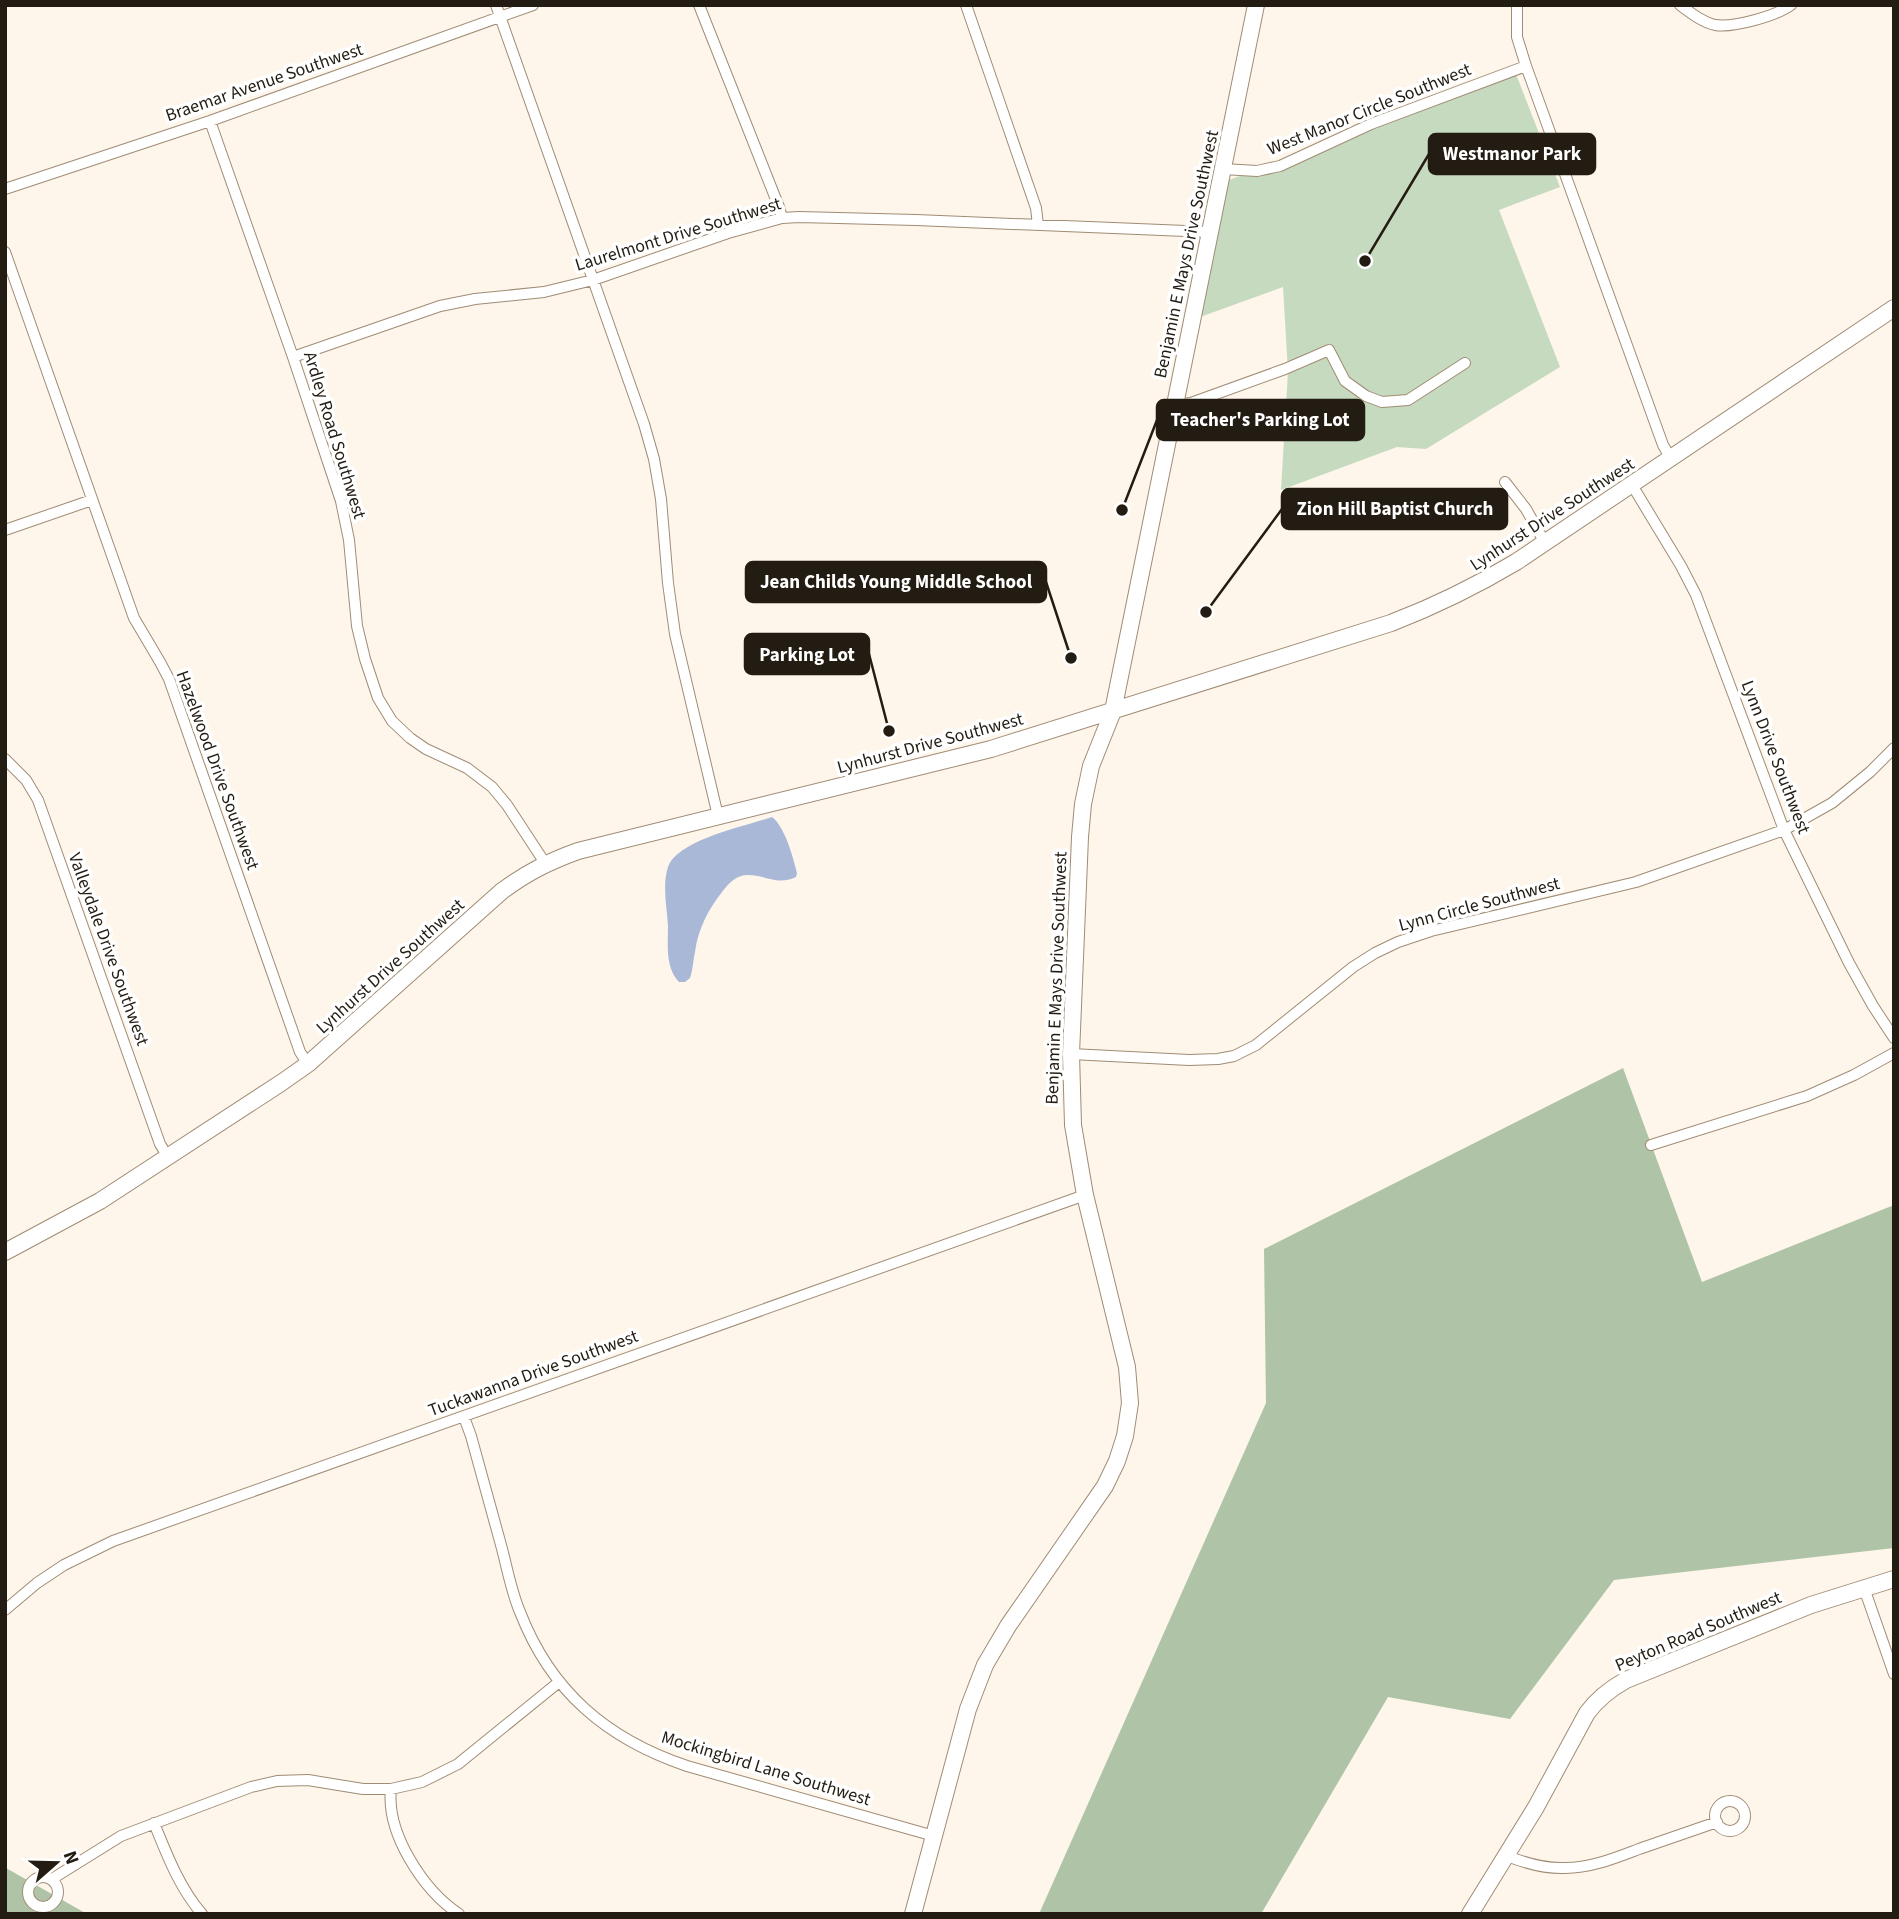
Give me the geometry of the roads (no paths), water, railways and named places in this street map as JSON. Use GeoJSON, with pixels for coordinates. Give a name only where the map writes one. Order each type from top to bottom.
{"type":"FeatureCollection","features":[{"type":"Feature","properties":{"kind":"street","name":"Braemar Avenue Southwest"},"geometry":{"type":"LineString","coordinates":[[5,189],[210,121],[498,11],[533,5]]}},
{"type":"Feature","properties":{"kind":"street"},"geometry":{"type":"LineString","coordinates":[[699,5],[782,218]]}},
{"type":"Feature","properties":{"kind":"street"},"geometry":{"type":"LineString","coordinates":[[966,5],[1036,208],[1038,225]]}},
{"type":"Feature","properties":{"kind":"street","name":"Benjamin E Mays Drive Southwest"},"geometry":{"type":"LineString","coordinates":[[913,1914],[968,1709],[985,1665],[1008,1626],[1105,1486],[1125,1436],[1130,1403],[1127,1367],[1085,1195],[1073,1125],[1071,1054],[1083,804],[1091,766],[1113,711],[1256,5]]}},
{"type":"Feature","properties":{"kind":"street"},"geometry":{"type":"LineString","coordinates":[[1517,5],[1517,37],[1526,66],[1663,445],[1671,459]]}},
{"type":"Feature","properties":{"kind":"street"},"geometry":{"type":"LineString","coordinates":[[1680,5],[1698,18],[1716,25],[1733,25],[1781,12],[1791,5]]}},
{"type":"Feature","properties":{"kind":"street"},"geometry":{"type":"LineString","coordinates":[[498,11],[654,459],[661,499],[675,634],[718,816]]}},
{"type":"Feature","properties":{"kind":"street","name":"West Manor Circle Southwest"},"geometry":{"type":"LineString","coordinates":[[1223,169],[1257,171],[1280,166],[1371,124],[1526,66]]}},
{"type":"Feature","properties":{"kind":"street","name":"Ardley Road Southwest"},"geometry":{"type":"LineString","coordinates":[[210,121],[341,501],[349,540],[357,626],[378,698],[392,721],[410,738],[426,749],[467,768],[492,788],[507,805],[545,863]]}},
{"type":"Feature","properties":{"kind":"street","name":"Laurelmont Drive Southwest"},"geometry":{"type":"LineString","coordinates":[[293,358],[440,306],[475,299],[544,292],[593,280],[728,233],[782,218],[799,216],[1210,232]]}},
{"type":"Feature","properties":{"kind":"street","name":"Hazelwood Drive Southwest"},"geometry":{"type":"LineString","coordinates":[[5,252],[134,618],[169,679],[300,1052],[308,1064]]}},
{"type":"Feature","properties":{"kind":"street","name":"Lynhurst Drive Southwest"},"geometry":{"type":"LineString","coordinates":[[5,1252],[100,1201],[308,1064],[502,891],[545,863],[579,851],[991,749],[1435,607],[1476,586],[1545,543],[1893,312]]}},
{"type":"Feature","properties":{"kind":"street"},"geometry":{"type":"LineString","coordinates":[[1175,405],[1191,403],[1329,350],[1345,381],[1366,396],[1382,402],[1408,400],[1465,363]]}},
{"type":"Feature","properties":{"kind":"street"},"geometry":{"type":"LineString","coordinates":[[1505,482],[1526,509],[1545,543]]}},
{"type":"Feature","properties":{"kind":"street","name":"Lynn Drive Southwest"},"geometry":{"type":"LineString","coordinates":[[1632,485],[1696,595],[1784,830],[1849,963],[1894,1038]]}},
{"type":"Feature","properties":{"kind":"street"},"geometry":{"type":"LineString","coordinates":[[5,530],[92,499]]}},
{"type":"Feature","properties":{"kind":"street","name":"Lynn Circle Southwest"},"geometry":{"type":"LineString","coordinates":[[1071,1054],[1189,1060],[1234,1056],[1256,1045],[1353,967],[1398,942],[1431,931],[1636,882],[1784,830],[1832,803],[1894,748]]}},
{"type":"Feature","properties":{"kind":"street","name":"Valleydale Drive Southwest"},"geometry":{"type":"LineString","coordinates":[[5,760],[26,780],[38,800],[160,1144],[168,1157]]}},
{"type":"Feature","properties":{"kind":"street"},"geometry":{"type":"LineString","coordinates":[[1651,1145],[1807,1096],[1894,1053]]}},
{"type":"Feature","properties":{"kind":"street","name":"Tuckawanna Drive Southwest"},"geometry":{"type":"LineString","coordinates":[[5,1610],[64,1565],[113,1541],[1085,1195]]}},
{"type":"Feature","properties":{"kind":"street","name":"Mockingbird Lane Southwest"},"geometry":{"type":"LineString","coordinates":[[464,1417],[519,1611],[537,1650],[559,1682],[583,1707],[606,1727],[659,1756],[934,1836]]}},
{"type":"Feature","properties":{"kind":"street","name":"Peyton Road Southwest"},"geometry":{"type":"LineString","coordinates":[[1469,1914],[1536,1807],[1587,1713],[1608,1690],[1626,1680],[1811,1605],[1894,1579]]}},
{"type":"Feature","properties":{"kind":"street"},"geometry":{"type":"LineString","coordinates":[[1864,1588],[1894,1674]]}},
{"type":"Feature","properties":{"kind":"street"},"geometry":{"type":"LineString","coordinates":[[52,1879],[121,1836],[251,1787],[277,1781],[308,1780],[363,1789],[391,1790],[422,1782],[458,1763],[559,1682]]}},
{"type":"Feature","properties":{"kind":"street"},"geometry":{"type":"LineString","coordinates":[[391,1790],[392,1813],[403,1846],[424,1881],[459,1914]]}},
{"type":"Feature","properties":{"kind":"street"},"geometry":{"type":"LineString","coordinates":[[1507,1856],[1544,1867],[1583,1867],[1717,1822]]}},
{"type":"Feature","properties":{"kind":"street"},"geometry":{"type":"LineString","coordinates":[[154,1823],[172,1869],[202,1914]]}},
{"type":"Feature","properties":{"kind":"water"},"geometry":{"type":"Polygon","coordinates":[[[772,817],[788,843],[796,877],[777,880],[744,875],[730,883],[704,920],[696,944],[690,978],[679,982],[671,970],[668,956],[665,889],[668,867],[674,857],[698,842],[772,817]]]}},
{"type":"Feature","properties":{"kind":"place","name":"Westmanor Park"},"geometry":{"type":"Point","coordinates":[1365,261]}},
{"type":"Feature","properties":{"kind":"place","name":"Teacher's Parking Lot"},"geometry":{"type":"Point","coordinates":[1122,510]}},
{"type":"Feature","properties":{"kind":"place","name":"Zion Hill Baptist Church"},"geometry":{"type":"Point","coordinates":[1206,612]}},
{"type":"Feature","properties":{"kind":"place","name":"Jean Childs Young Middle School"},"geometry":{"type":"Point","coordinates":[1071,658]}},
{"type":"Feature","properties":{"kind":"place","name":"Parking Lot"},"geometry":{"type":"Point","coordinates":[889,731]}}]}
